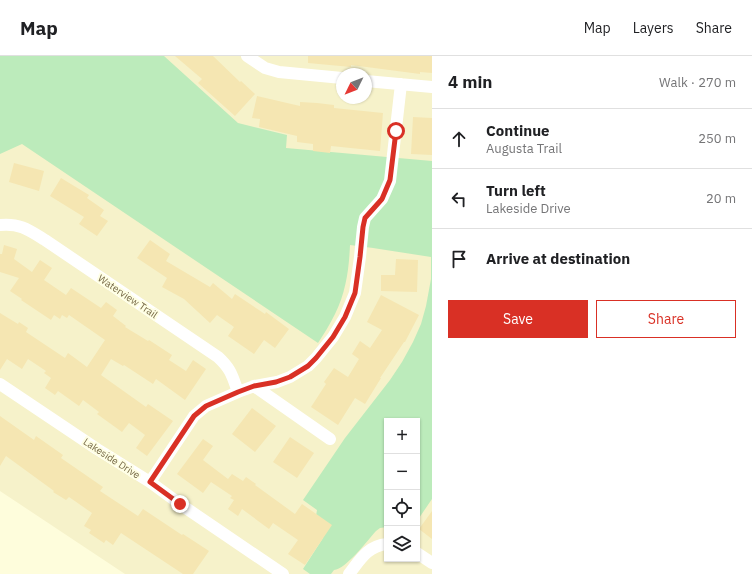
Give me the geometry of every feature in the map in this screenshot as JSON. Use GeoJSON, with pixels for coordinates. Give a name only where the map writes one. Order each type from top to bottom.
{"type":"FeatureCollection","features":[{"type":"Feature","properties":{"kind":"street"},"geometry":{"type":"LineString","coordinates":[[247,56],[265,68],[279,72],[336,77]]}},
{"type":"Feature","properties":{"kind":"street"},"geometry":{"type":"LineString","coordinates":[[372,82],[432,87]]}},
{"type":"Feature","properties":{"kind":"street"},"geometry":{"type":"LineString","coordinates":[[150,482],[194,416],[206,406],[254,386],[276,382],[290,377],[308,366],[333,337],[345,317],[355,293],[365,218],[382,199],[390,180],[400,84]]}},
{"type":"Feature","properties":{"kind":"street","name":"Waterview Trail"},"geometry":{"type":"LineString","coordinates":[[0,225],[10,224],[27,229],[218,357],[231,371],[238,392]]}},
{"type":"Feature","properties":{"kind":"street","name":"Lakeside Drive"},"geometry":{"type":"LineString","coordinates":[[0,384],[97,449],[150,482],[283,574]]}},
{"type":"Feature","properties":{"kind":"street"},"geometry":{"type":"LineString","coordinates":[[254,386],[330,439]]}},
{"type":"Feature","properties":{"kind":"street"},"geometry":{"type":"LineString","coordinates":[[350,574],[360,560],[372,548],[384,544]]}},
{"type":"Feature","properties":{"kind":"street"},"geometry":{"type":"LineString","coordinates":[[420,555],[432,562]]}},
{"type":"Feature","properties":{"kind":"shaded area"},"geometry":{"type":"Polygon","coordinates":[[[0,56],[432,56],[432,574],[125,574],[0,491],[0,56]]]}},
{"type":"Feature","properties":{"kind":"green space"},"geometry":{"type":"Polygon","coordinates":[[[0,56],[164,56],[238,123],[287,135],[286,148],[432,161],[432,499],[420,517],[420,418],[384,418],[384,527],[376,531],[350,560],[334,570],[331,574],[310,574],[303,569],[323,538],[316,516],[317,510],[303,500],[345,438],[390,380],[413,342],[421,324],[426,306],[431,279],[431,257],[350,245],[348,272],[342,297],[333,318],[318,343],[22,144],[0,154],[0,56]]]}},
{"type":"Feature","properties":{"kind":"building"},"geometry":{"type":"Polygon","coordinates":[[[175,56],[213,56],[255,94],[235,116],[198,83],[202,79],[175,56]]]}},
{"type":"Feature","properties":{"kind":"building"},"geometry":{"type":"Polygon","coordinates":[[[308,56],[432,56],[432,73],[420,72],[420,74],[351,65],[351,67],[308,63],[308,56]]]}},
{"type":"Feature","properties":{"kind":"building"},"geometry":{"type":"Polygon","coordinates":[[[257,96],[300,106],[300,102],[317,103],[334,105],[334,108],[383,113],[380,151],[331,146],[330,153],[313,151],[313,144],[297,142],[297,136],[259,127],[260,119],[252,118],[257,96]]]}},
{"type":"Feature","properties":{"kind":"building"},"geometry":{"type":"Polygon","coordinates":[[[413,117],[432,118],[432,155],[411,154],[413,117]]]}},
{"type":"Feature","properties":{"kind":"building"},"geometry":{"type":"Polygon","coordinates":[[[14,163],[44,171],[39,191],[9,182],[14,163]]]}},
{"type":"Feature","properties":{"kind":"building"},"geometry":{"type":"Polygon","coordinates":[[[61,178],[89,195],[87,198],[104,210],[100,216],[108,221],[97,236],[79,224],[84,217],[50,196],[61,178]]]}},
{"type":"Feature","properties":{"kind":"building"},"geometry":{"type":"Polygon","coordinates":[[[150,240],[170,254],[166,261],[210,287],[213,283],[232,299],[235,294],[265,314],[266,312],[289,329],[275,348],[264,340],[254,354],[228,336],[234,327],[217,315],[210,323],[184,299],[162,287],[167,278],[137,258],[150,240]]]}},
{"type":"Feature","properties":{"kind":"building"},"geometry":{"type":"Polygon","coordinates":[[[4,245],[17,249],[14,259],[32,272],[40,260],[52,268],[44,280],[66,295],[71,288],[101,308],[106,302],[117,310],[113,316],[126,326],[125,327],[172,355],[169,360],[186,371],[193,360],[206,369],[185,400],[156,379],[153,384],[124,365],[123,366],[111,359],[101,375],[146,407],[148,404],[173,421],[147,456],[136,448],[145,435],[129,423],[122,432],[97,414],[99,412],[83,400],[79,406],[58,391],[55,395],[45,388],[51,378],[44,373],[46,371],[28,359],[22,369],[7,359],[0,370],[0,313],[28,328],[26,332],[65,358],[68,353],[87,367],[105,340],[69,315],[67,318],[62,315],[60,319],[54,315],[51,320],[10,291],[19,278],[0,272],[0,254],[2,254],[4,245]]]}},
{"type":"Feature","properties":{"kind":"building"},"geometry":{"type":"Polygon","coordinates":[[[396,259],[418,260],[417,292],[381,291],[381,275],[395,275],[396,259]]]}},
{"type":"Feature","properties":{"kind":"building"},"geometry":{"type":"Polygon","coordinates":[[[381,295],[419,315],[405,342],[380,378],[365,404],[355,398],[338,425],[311,407],[326,384],[324,382],[334,368],[348,377],[359,359],[352,354],[360,341],[370,348],[382,330],[367,322],[381,295]]]}},
{"type":"Feature","properties":{"kind":"building"},"geometry":{"type":"Polygon","coordinates":[[[252,408],[276,426],[255,452],[232,434],[252,408]]]}},
{"type":"Feature","properties":{"kind":"building"},"geometry":{"type":"Polygon","coordinates":[[[0,416],[34,440],[36,436],[63,455],[61,458],[103,487],[100,491],[138,516],[143,509],[209,551],[193,574],[183,574],[121,533],[113,545],[106,540],[104,543],[89,533],[91,530],[84,526],[92,513],[69,497],[66,500],[53,492],[54,491],[6,456],[0,466],[0,416]]]}},
{"type":"Feature","properties":{"kind":"building"},"geometry":{"type":"Polygon","coordinates":[[[290,437],[314,453],[297,478],[273,462],[290,437]]]}},
{"type":"Feature","properties":{"kind":"building"},"geometry":{"type":"Polygon","coordinates":[[[203,439],[213,446],[203,460],[228,479],[232,474],[243,481],[246,477],[295,514],[302,504],[332,525],[305,565],[288,554],[298,540],[273,523],[269,529],[242,509],[238,516],[228,509],[234,500],[230,498],[232,496],[211,482],[203,493],[177,474],[203,439]]]}},
{"type":"Feature","properties":{"kind":"building"},"geometry":{"type":"Polygon","coordinates":[[[432,511],[432,539],[420,530],[432,511]]]}},
{"type":"Feature","properties":{"kind":"route"},"geometry":{"type":"LineString","coordinates":[[180,504],[150,482],[194,416],[216,400],[254,386],[276,382],[290,377],[308,366],[333,337],[345,317],[355,293],[365,218],[382,199],[390,180],[396,131]]}}]}
